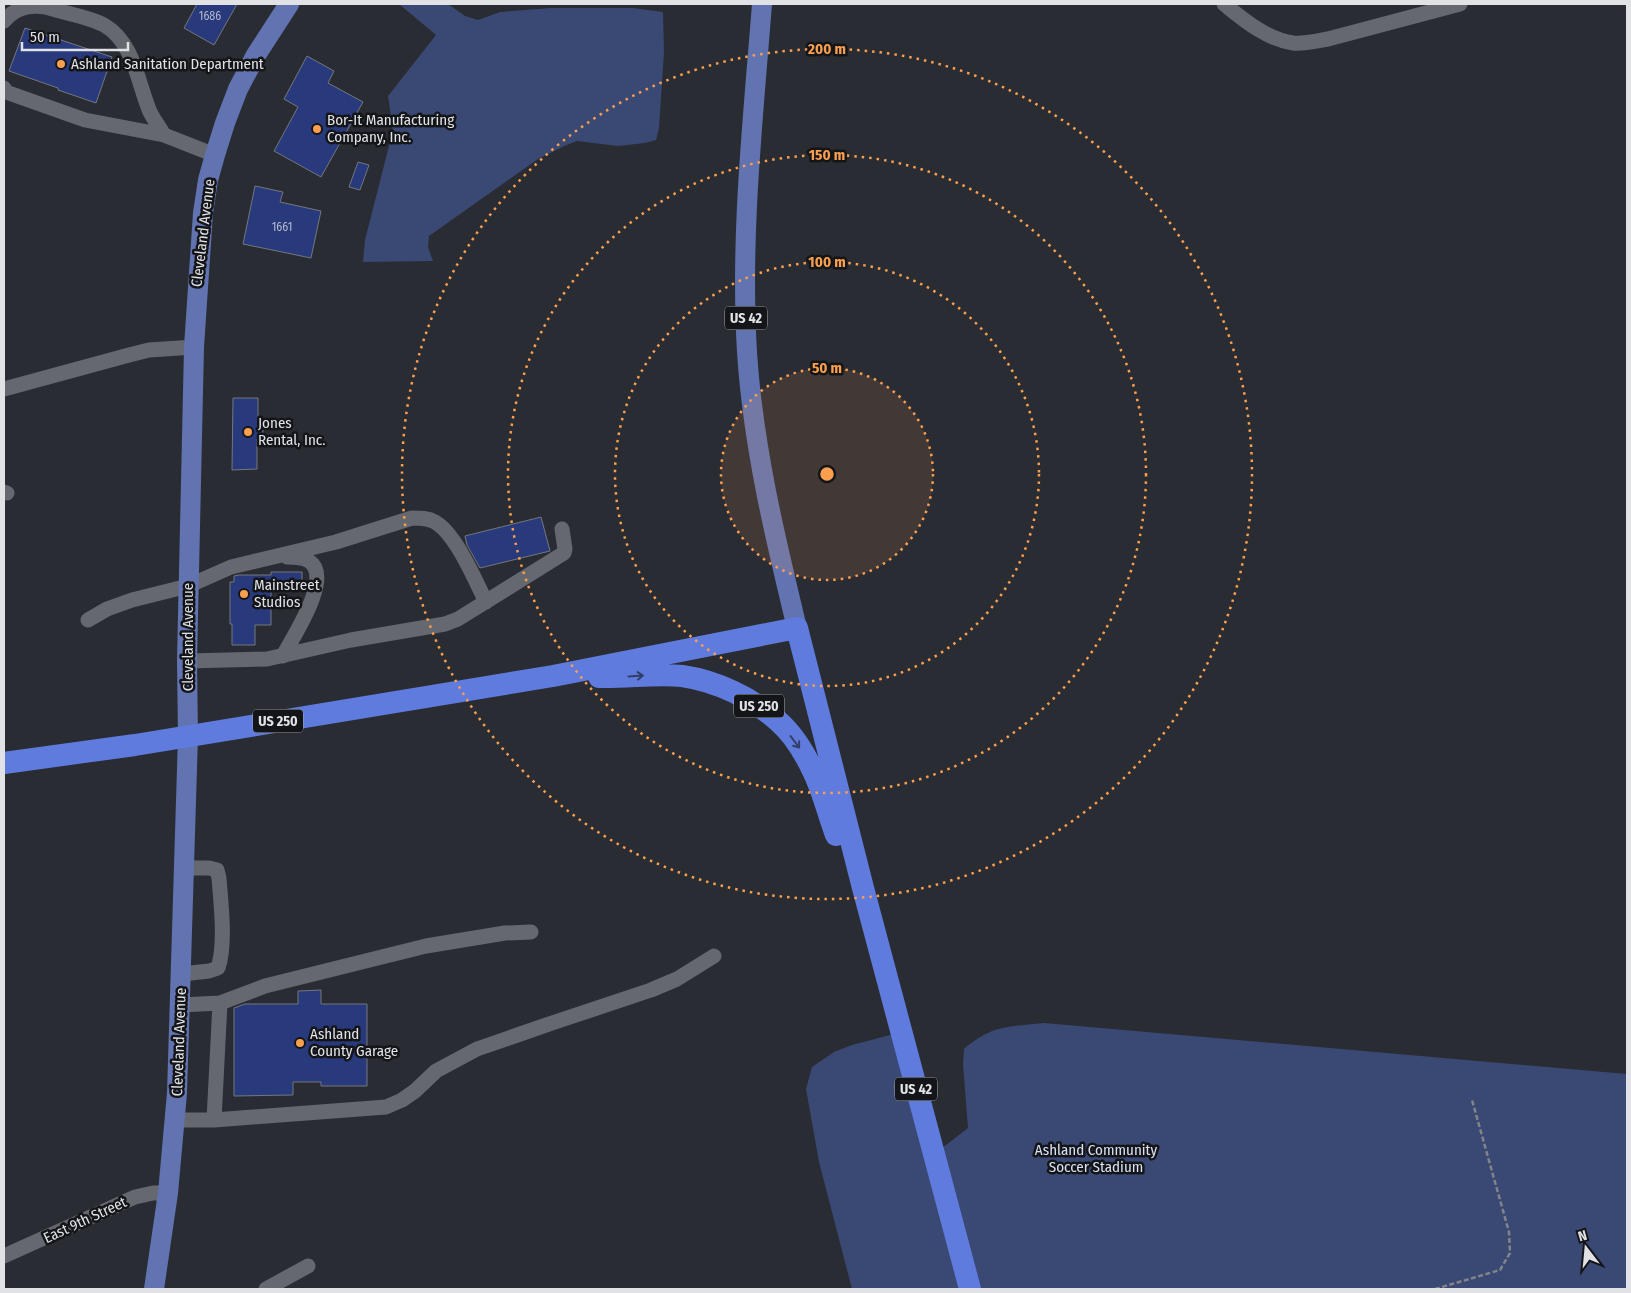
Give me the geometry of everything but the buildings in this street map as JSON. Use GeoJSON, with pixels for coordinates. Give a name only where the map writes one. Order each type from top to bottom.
{"type":"FeatureCollection","features":[{"type":"Feature","properties":{"kind":"highway","name":"US 250"},"geometry":{"type":"LineString","coordinates":[[4,763],[188,736],[553,676],[797,628]]}},
{"type":"Feature","properties":{"kind":"highway","name":"US 42"},"geometry":{"type":"LineString","coordinates":[[797,628],[862,888],[970,1289]]}},
{"type":"Feature","properties":{"kind":"highway","name":"US 250"},"geometry":{"type":"LineString","coordinates":[[553,676],[682,676],[708,682],[758,705],[780,722],[799,747],[813,771],[845,862],[862,888]]}},
{"type":"Feature","properties":{"kind":"main road","name":"Cleveland Avenue"},"geometry":{"type":"LineString","coordinates":[[154,1289],[168,1193],[175,1120],[181,1005],[188,736],[188,586],[195,311],[199,249],[208,180],[225,123],[238,89],[256,55],[290,4]]}},
{"type":"Feature","properties":{"kind":"main road","name":"US 42"},"geometry":{"type":"LineString","coordinates":[[762,4],[746,213],[745,299],[747,353],[757,446],[797,628]]}},
{"type":"Feature","properties":{"kind":"street"},"geometry":{"type":"LineString","coordinates":[[1224,4],[1250,24],[1270,36],[1293,43],[1307,43],[1328,39],[1460,4]]}},
{"type":"Feature","properties":{"kind":"street"},"geometry":{"type":"LineString","coordinates":[[4,21],[10,13],[35,5],[103,25],[114,34],[128,53],[151,113],[164,136]]}},
{"type":"Feature","properties":{"kind":"street"},"geometry":{"type":"LineString","coordinates":[[4,88],[6,92],[85,120],[164,136],[215,155]]}},
{"type":"Feature","properties":{"kind":"street"},"geometry":{"type":"LineString","coordinates":[[4,389],[129,354],[149,350],[194,348]]}},
{"type":"Feature","properties":{"kind":"street"},"geometry":{"type":"LineString","coordinates":[[88,620],[107,609],[132,600],[188,586],[231,567],[336,542],[400,520],[421,518],[436,523],[448,533],[467,563],[486,602]]}},
{"type":"Feature","properties":{"kind":"street"},"geometry":{"type":"LineString","coordinates":[[187,661],[267,659],[458,620],[564,553],[562,529]]}},
{"type":"Feature","properties":{"kind":"street"},"geometry":{"type":"LineString","coordinates":[[278,556],[300,558],[309,561],[315,566],[318,574],[312,601],[282,656]]}},
{"type":"Feature","properties":{"kind":"street"},"geometry":{"type":"LineString","coordinates":[[182,974],[218,968],[221,959],[222,939],[220,878],[217,870],[209,868],[184,868]]}},
{"type":"Feature","properties":{"kind":"street"},"geometry":{"type":"LineString","coordinates":[[181,1005],[220,1003],[265,986],[426,946],[505,933],[531,932]]}},
{"type":"Feature","properties":{"kind":"street"},"geometry":{"type":"LineString","coordinates":[[175,1120],[214,1120],[386,1107],[402,1100],[415,1091],[436,1070],[477,1049],[651,990],[677,979],[714,956]]}},
{"type":"Feature","properties":{"kind":"street"},"geometry":{"type":"LineString","coordinates":[[214,1120],[220,1003]]}},
{"type":"Feature","properties":{"kind":"street","name":"East 9th Street"},"geometry":{"type":"LineString","coordinates":[[4,1256],[128,1199],[153,1193],[168,1193]]}},
{"type":"Feature","properties":{"kind":"street"},"geometry":{"type":"LineString","coordinates":[[266,1289],[308,1266]]}},
{"type":"Feature","properties":{"kind":"path"},"geometry":{"type":"LineString","coordinates":[[1435,1289],[1500,1270],[1510,1253],[1509,1232],[1472,1100]]}},
{"type":"Feature","properties":{"kind":"green space"},"geometry":{"type":"Polygon","coordinates":[[[399,4],[448,4],[465,16],[478,20],[500,12],[551,8],[633,8],[663,12],[664,52],[659,128],[656,140],[618,146],[577,141],[564,146],[538,159],[429,236],[428,247],[433,261],[363,262],[365,240],[393,130],[388,96],[436,35],[399,4]]]}},
{"type":"Feature","properties":{"kind":"green space","name":"Ashland Community Soccer Stadium"},"geometry":{"type":"Polygon","coordinates":[[[1044,1023],[1627,1074],[1627,1289],[974,1289],[937,1152],[968,1128],[963,1064],[964,1049],[983,1035],[1001,1028],[1044,1023]]]}},
{"type":"Feature","properties":{"kind":"green space"},"geometry":{"type":"Polygon","coordinates":[[[898,1033],[967,1289],[852,1289],[819,1162],[806,1089],[812,1067],[834,1052],[852,1045],[898,1033]]]}},
{"type":"Feature","properties":{"kind":"place","name":"Ashland Sanitation Department"},"geometry":{"type":"Point","coordinates":[61,64]}},
{"type":"Feature","properties":{"kind":"place","name":"Bor-It Manufacturing Company, Inc."},"geometry":{"type":"Point","coordinates":[317,129]}},
{"type":"Feature","properties":{"kind":"place","name":"Jones Rental, Inc."},"geometry":{"type":"Point","coordinates":[248,432]}},
{"type":"Feature","properties":{"kind":"place","name":"Mainstreet Studios"},"geometry":{"type":"Point","coordinates":[244,594]}},
{"type":"Feature","properties":{"kind":"place","name":"Ashland County Garage"},"geometry":{"type":"Point","coordinates":[300,1043]}}]}
